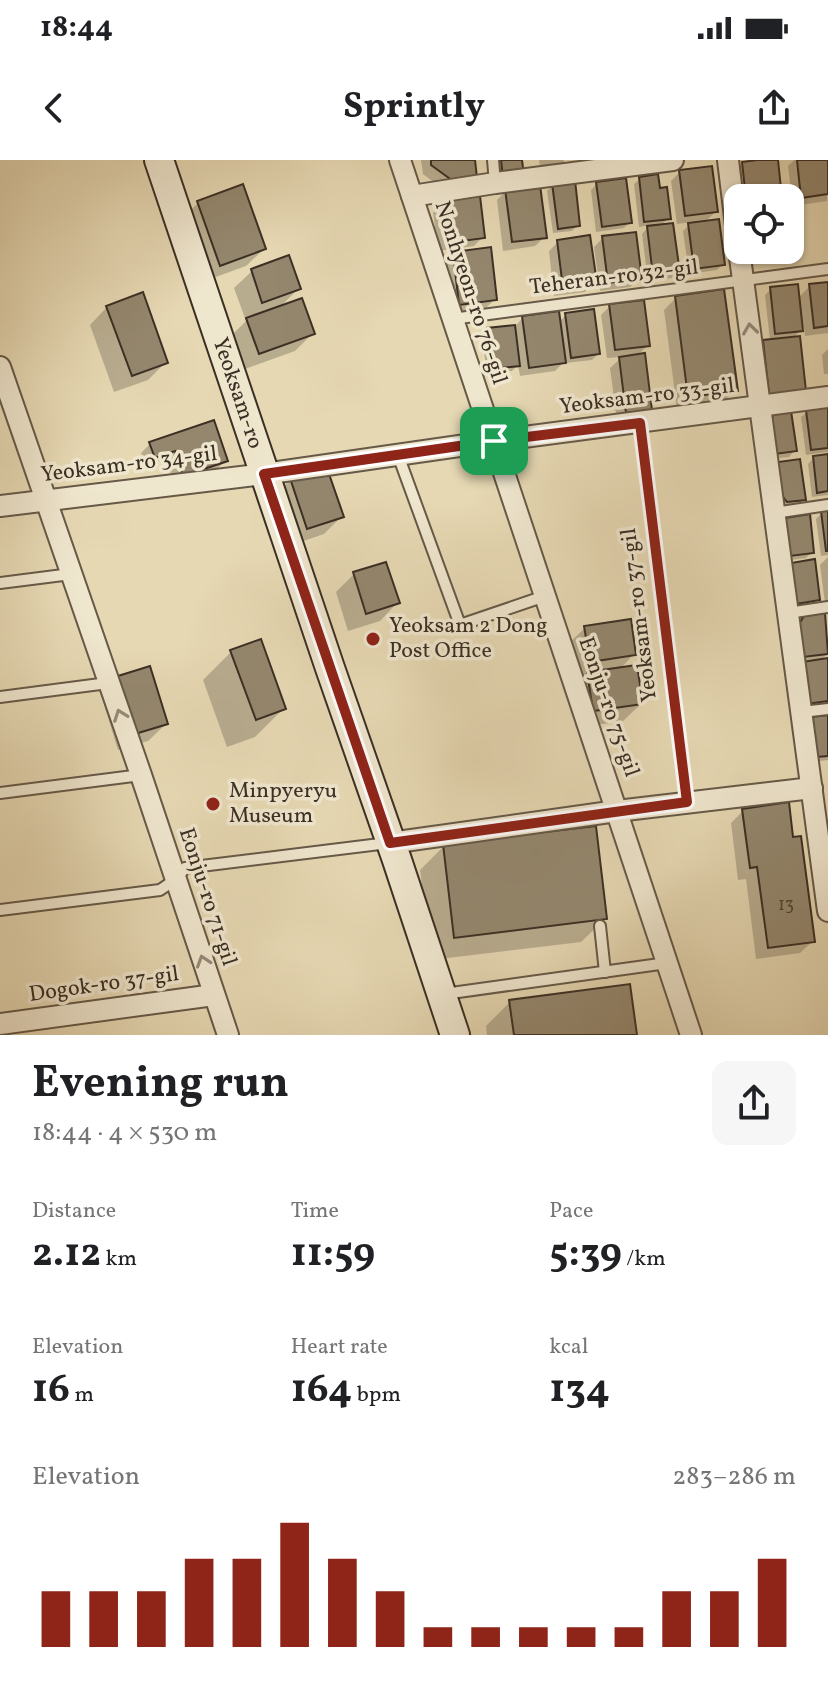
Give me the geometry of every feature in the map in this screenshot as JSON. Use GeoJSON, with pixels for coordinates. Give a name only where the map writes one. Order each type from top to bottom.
{"type":"FeatureCollection","features":[{"type":"Feature","properties":{"kind":"main road","name":"Yeoksam-ro"},"geometry":{"type":"LineString","coordinates":[[159,160],[455,1035]]}},
{"type":"Feature","properties":{"kind":"street","name":"Nonhyeon-ro 76-gil"},"geometry":{"type":"LineString","coordinates":[[400,160],[494,441]]}},
{"type":"Feature","properties":{"kind":"street"},"geometry":{"type":"LineString","coordinates":[[412,196],[673,160]]}},
{"type":"Feature","properties":{"kind":"street"},"geometry":{"type":"LineString","coordinates":[[728,160],[731,184]]}},
{"type":"Feature","properties":{"kind":"street"},"geometry":{"type":"LineString","coordinates":[[741,264],[812,788],[822,812],[828,911]]}},
{"type":"Feature","properties":{"kind":"street","name":"Eonju-ro 71-gil"},"geometry":{"type":"LineString","coordinates":[[0,367],[228,1035]]}},
{"type":"Feature","properties":{"kind":"street","name":"Yeoksam-ro 33-gil"},"geometry":{"type":"LineString","coordinates":[[264,474],[828,397]]}},
{"type":"Feature","properties":{"kind":"street","name":"Eonju-ro 75-gil"},"geometry":{"type":"LineString","coordinates":[[494,441],[691,1035]]}},
{"type":"Feature","properties":{"kind":"street","name":"Yeoksam-ro 34-gil"},"geometry":{"type":"LineString","coordinates":[[0,506],[264,474]]}},
{"type":"Feature","properties":{"kind":"street"},"geometry":{"type":"LineString","coordinates":[[390,843],[812,788]]}},
{"type":"Feature","properties":{"kind":"street","name":"Dogok-ro 37-gil"},"geometry":{"type":"LineString","coordinates":[[0,1024],[214,995]]}},
{"type":"Feature","properties":{"kind":"lane"},"geometry":{"type":"LineString","coordinates":[[493,160],[495,183]]}},
{"type":"Feature","properties":{"kind":"lane","name":"Teheran-ro 32-gil"},"geometry":{"type":"LineString","coordinates":[[452,319],[828,269]]}},
{"type":"Feature","properties":{"kind":"lane","name":"Yeoksam-ro 37-gil"},"geometry":{"type":"LineString","coordinates":[[640,423],[687,802]]}},
{"type":"Feature","properties":{"kind":"lane"},"geometry":{"type":"LineString","coordinates":[[398,455],[460,625],[545,596]]}},
{"type":"Feature","properties":{"kind":"lane"},"geometry":{"type":"LineString","coordinates":[[774,513],[828,505]]}},
{"type":"Feature","properties":{"kind":"lane"},"geometry":{"type":"LineString","coordinates":[[0,583],[71,574]]}},
{"type":"Feature","properties":{"kind":"lane"},"geometry":{"type":"LineString","coordinates":[[788,613],[828,607]]}},
{"type":"Feature","properties":{"kind":"lane"},"geometry":{"type":"LineString","coordinates":[[0,697],[108,683]]}},
{"type":"Feature","properties":{"kind":"lane"},"geometry":{"type":"LineString","coordinates":[[802,712],[828,709]]}},
{"type":"Feature","properties":{"kind":"lane"},"geometry":{"type":"LineString","coordinates":[[0,793],[141,775]]}},
{"type":"Feature","properties":{"kind":"lane"},"geometry":{"type":"LineString","coordinates":[[0,910],[160,890],[185,868],[390,843]]}},
{"type":"Feature","properties":{"kind":"lane"},"geometry":{"type":"LineString","coordinates":[[600,926],[605,972]]}},
{"type":"Feature","properties":{"kind":"lane"},"geometry":{"type":"LineString","coordinates":[[441,995],[667,963]]}},
{"type":"Feature","properties":{"kind":"building"},"geometry":{"type":"Polygon","coordinates":[[[431,160],[475,160],[477,178],[453,181],[431,165],[431,160]]]}},
{"type":"Feature","properties":{"kind":"building"},"geometry":{"type":"Polygon","coordinates":[[[501,160],[522,160],[524,175],[503,178],[501,160]]]}},
{"type":"Feature","properties":{"kind":"building"},"geometry":{"type":"Polygon","coordinates":[[[778,160],[781,184],[744,184],[742,162],[778,160]]]}},
{"type":"Feature","properties":{"kind":"building"},"geometry":{"type":"Polygon","coordinates":[[[797,160],[828,160],[828,194],[804,198],[804,184],[800,184],[797,160]]]}},
{"type":"Feature","properties":{"kind":"building"},"geometry":{"type":"Polygon","coordinates":[[[712,166],[718,212],[685,216],[679,170],[712,166]]]}},
{"type":"Feature","properties":{"kind":"building"},"geometry":{"type":"Polygon","coordinates":[[[658,174],[660,188],[667,187],[671,219],[644,222],[639,177],[658,174]]]}},
{"type":"Feature","properties":{"kind":"building"},"geometry":{"type":"Polygon","coordinates":[[[626,178],[632,223],[602,227],[596,182],[626,178]]]}},
{"type":"Feature","properties":{"kind":"building"},"geometry":{"type":"Polygon","coordinates":[[[575,180],[580,226],[558,229],[552,183],[575,180]]]}},
{"type":"Feature","properties":{"kind":"building"},"geometry":{"type":"Polygon","coordinates":[[[243,184],[266,249],[220,266],[197,201],[243,184]]]}},
{"type":"Feature","properties":{"kind":"building"},"geometry":{"type":"Polygon","coordinates":[[[540,185],[547,238],[512,242],[505,189],[540,185]]]}},
{"type":"Feature","properties":{"kind":"building"},"geometry":{"type":"Polygon","coordinates":[[[480,196],[485,238],[447,243],[441,201],[480,196]]]}},
{"type":"Feature","properties":{"kind":"building"},"geometry":{"type":"Polygon","coordinates":[[[719,219],[725,265],[694,269],[688,223],[719,219]]]}},
{"type":"Feature","properties":{"kind":"building"},"geometry":{"type":"Polygon","coordinates":[[[673,223],[680,273],[653,276],[647,226],[673,223]]]}},
{"type":"Feature","properties":{"kind":"building"},"geometry":{"type":"Polygon","coordinates":[[[636,232],[642,279],[608,283],[602,236],[636,232]]]}},
{"type":"Feature","properties":{"kind":"building"},"geometry":{"type":"Polygon","coordinates":[[[590,235],[597,283],[563,288],[557,240],[590,235]]]}},
{"type":"Feature","properties":{"kind":"building"},"geometry":{"type":"Polygon","coordinates":[[[491,247],[497,300],[459,305],[453,252],[491,247]]]}},
{"type":"Feature","properties":{"kind":"building"},"geometry":{"type":"Polygon","coordinates":[[[289,255],[301,289],[262,303],[251,269],[289,255]]]}},
{"type":"Feature","properties":{"kind":"building"},"geometry":{"type":"Polygon","coordinates":[[[828,282],[828,326],[814,328],[809,284],[828,282]]]}},
{"type":"Feature","properties":{"kind":"building"},"geometry":{"type":"Polygon","coordinates":[[[798,284],[803,331],[775,334],[770,287],[798,284]]]}},
{"type":"Feature","properties":{"kind":"building"},"geometry":{"type":"Polygon","coordinates":[[[724,289],[738,391],[688,397],[675,296],[724,289]]]}},
{"type":"Feature","properties":{"kind":"building"},"geometry":{"type":"Polygon","coordinates":[[[143,292],[168,363],[132,376],[106,306],[143,292]]]}},
{"type":"Feature","properties":{"kind":"building"},"geometry":{"type":"Polygon","coordinates":[[[302,298],[315,334],[259,354],[246,318],[302,298]]]}},
{"type":"Feature","properties":{"kind":"building"},"geometry":{"type":"Polygon","coordinates":[[[644,300],[650,346],[615,350],[609,304],[644,300]]]}},
{"type":"Feature","properties":{"kind":"building"},"geometry":{"type":"Polygon","coordinates":[[[594,309],[600,354],[571,358],[565,313],[594,309]]]}},
{"type":"Feature","properties":{"kind":"building"},"geometry":{"type":"Polygon","coordinates":[[[559,311],[566,363],[529,368],[522,316],[559,311]]]}},
{"type":"Feature","properties":{"kind":"building"},"geometry":{"type":"Polygon","coordinates":[[[515,325],[520,366],[492,369],[487,328],[515,325]]]}},
{"type":"Feature","properties":{"kind":"building"},"geometry":{"type":"Polygon","coordinates":[[[800,336],[806,391],[769,395],[763,340],[800,336]]]}},
{"type":"Feature","properties":{"kind":"building"},"geometry":{"type":"Polygon","coordinates":[[[645,353],[652,410],[626,413],[619,357],[645,353]]]}},
{"type":"Feature","properties":{"kind":"building"},"geometry":{"type":"Polygon","coordinates":[[[828,407],[828,448],[811,450],[806,410],[828,407]]]}},
{"type":"Feature","properties":{"kind":"building"},"geometry":{"type":"Polygon","coordinates":[[[791,411],[797,451],[775,454],[770,421],[774,414],[791,411]]]}},
{"type":"Feature","properties":{"kind":"building"},"geometry":{"type":"Polygon","coordinates":[[[214,420],[228,461],[183,476],[175,451],[155,458],[149,442],[214,420]]]}},
{"type":"Feature","properties":{"kind":"building"},"geometry":{"type":"Polygon","coordinates":[[[828,454],[828,491],[817,493],[813,456],[828,454]]]}},
{"type":"Feature","properties":{"kind":"building"},"geometry":{"type":"Polygon","coordinates":[[[800,459],[806,500],[787,502],[782,496],[778,462],[800,459]]]}},
{"type":"Feature","properties":{"kind":"building"},"geometry":{"type":"Polygon","coordinates":[[[328,471],[344,517],[307,529],[290,478],[328,471]]]}},
{"type":"Feature","properties":{"kind":"building"},"geometry":{"type":"Polygon","coordinates":[[[821,511],[828,511],[828,551],[826,551],[821,511]]]}},
{"type":"Feature","properties":{"kind":"building"},"geometry":{"type":"Polygon","coordinates":[[[810,514],[814,553],[790,556],[785,518],[810,514]]]}},
{"type":"Feature","properties":{"kind":"building"},"geometry":{"type":"Polygon","coordinates":[[[815,559],[820,600],[796,604],[791,563],[815,559]]]}},
{"type":"Feature","properties":{"kind":"building"},"geometry":{"type":"Polygon","coordinates":[[[386,562],[400,603],[366,614],[353,572],[386,562]]]}},
{"type":"Feature","properties":{"kind":"building"},"geometry":{"type":"Polygon","coordinates":[[[825,613],[828,654],[803,657],[799,624],[804,616],[825,613]]]}},
{"type":"Feature","properties":{"kind":"building"},"geometry":{"type":"Polygon","coordinates":[[[631,619],[636,655],[590,662],[584,626],[631,619]]]}},
{"type":"Feature","properties":{"kind":"building"},"geometry":{"type":"Polygon","coordinates":[[[261,639],[286,709],[256,720],[230,650],[261,639]]]}},
{"type":"Feature","properties":{"kind":"building"},"geometry":{"type":"Polygon","coordinates":[[[828,658],[828,701],[807,704],[802,662],[828,658]]]}},
{"type":"Feature","properties":{"kind":"building"},"geometry":{"type":"Polygon","coordinates":[[[637,665],[643,704],[593,711],[587,672],[637,665]]]}},
{"type":"Feature","properties":{"kind":"building"},"geometry":{"type":"Polygon","coordinates":[[[150,666],[168,724],[135,734],[118,676],[150,666]]]}},
{"type":"Feature","properties":{"kind":"building"},"geometry":{"type":"Polygon","coordinates":[[[828,715],[828,756],[817,757],[811,717],[828,715]]]}},
{"type":"Feature","properties":{"kind":"building"},"geometry":{"type":"Polygon","coordinates":[[[789,802],[793,837],[801,836],[815,942],[768,948],[757,867],[750,868],[742,809],[789,802]]]}},
{"type":"Feature","properties":{"kind":"building"},"geometry":{"type":"Polygon","coordinates":[[[596,826],[607,919],[454,938],[443,844],[596,826]]]}},
{"type":"Feature","properties":{"kind":"building"},"geometry":{"type":"Polygon","coordinates":[[[630,984],[637,1035],[514,1035],[509,1000],[630,984]]]}},
{"type":"Feature","properties":{"kind":"place","name":"Yeoksam 2 Dong Post Office"},"geometry":{"type":"Point","coordinates":[373,639]}},
{"type":"Feature","properties":{"kind":"place","name":"Minpyeryu Museum"},"geometry":{"type":"Point","coordinates":[213,804]}},
{"type":"Feature","properties":{"kind":"route"},"geometry":{"type":"LineString","coordinates":[[640,423],[687,802],[390,843],[264,474],[494,441],[640,423]]}}]}
